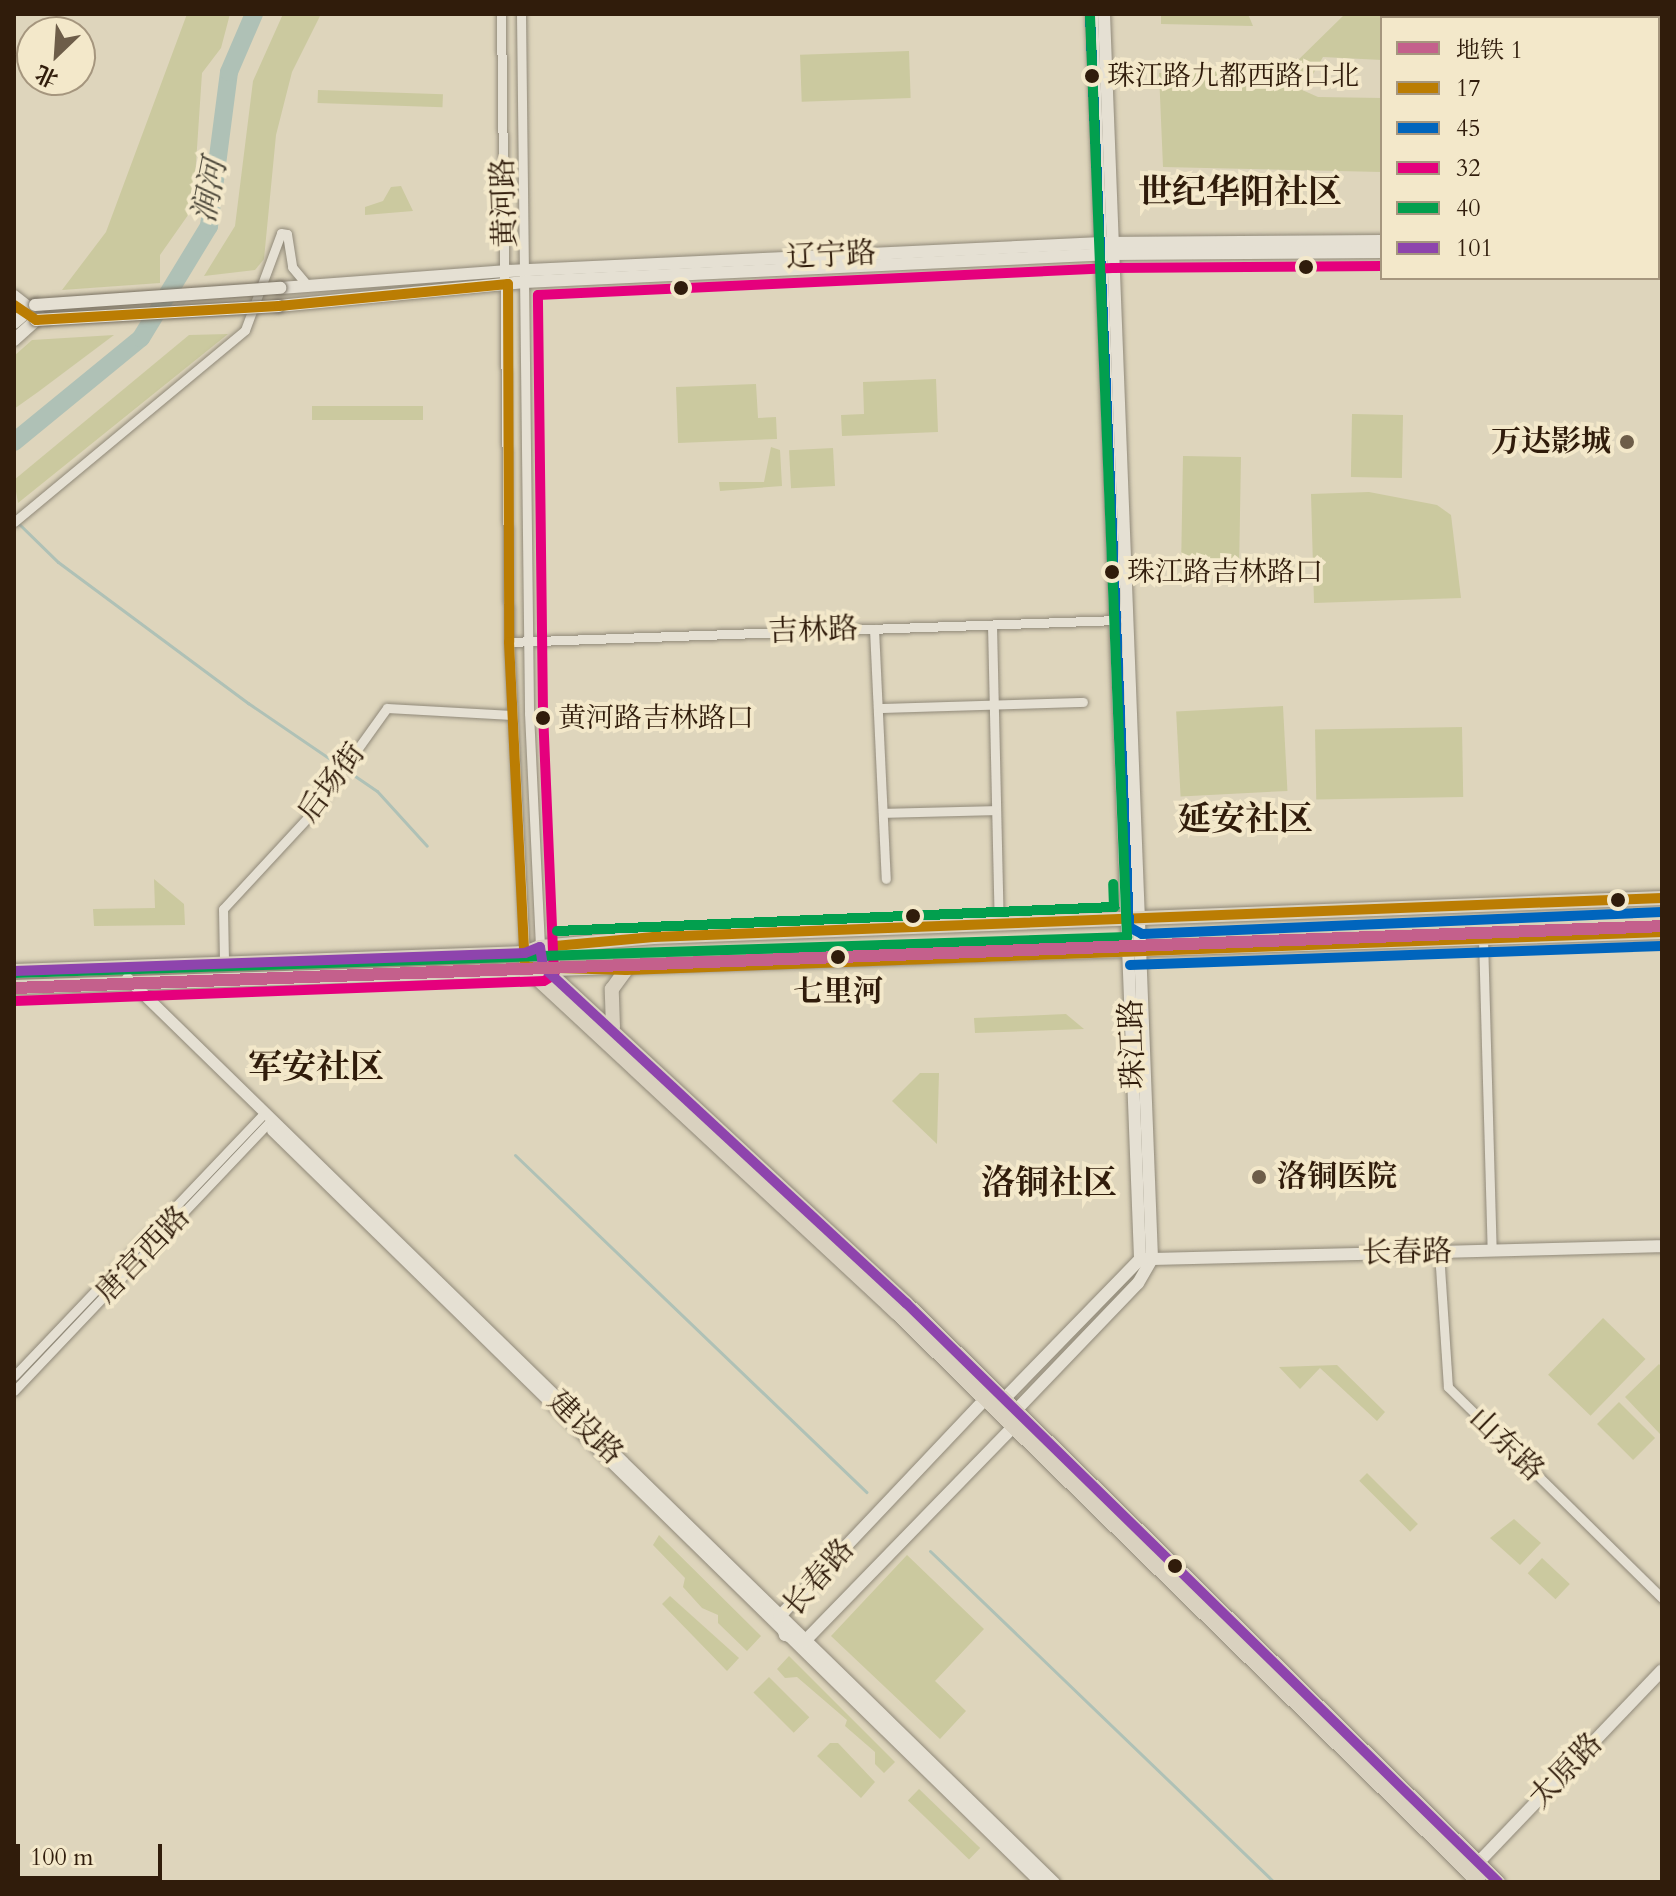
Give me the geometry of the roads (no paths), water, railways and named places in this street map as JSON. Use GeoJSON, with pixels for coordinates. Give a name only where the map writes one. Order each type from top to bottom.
{"type":"FeatureCollection","features":[{"type":"Feature","properties":{"kind":"main road","name":"珠江路"},"geometry":{"type":"LineString","coordinates":[[1092,14],[1106,248],[1135,920],[1146,1259]]}},
{"type":"Feature","properties":{"kind":"main road","name":"珠江路"},"geometry":{"type":"LineString","coordinates":[[1104,14],[1106,248],[1117,620],[1135,920]]}},
{"type":"Feature","properties":{"kind":"main road","name":"辽宁路"},"geometry":{"type":"LineString","coordinates":[[36,314],[279,306],[524,276],[1106,248],[1380,241]]}},
{"type":"Feature","properties":{"kind":"main road","name":"辽宁路"},"geometry":{"type":"LineString","coordinates":[[1106,248],[1380,252]]}},
{"type":"Feature","properties":{"kind":"main road","name":"辽宁路"},"geometry":{"type":"LineString","coordinates":[[36,314],[280,288],[508,278]]}},
{"type":"Feature","properties":{"kind":"main road"},"geometry":{"type":"LineString","coordinates":[[14,323],[36,314]]}},
{"type":"Feature","properties":{"kind":"main road"},"geometry":{"type":"LineString","coordinates":[[14,340],[36,314]]}},
{"type":"Feature","properties":{"kind":"main road"},"geometry":{"type":"LineString","coordinates":[[14,987],[125,985],[525,960],[540,947],[654,937],[1662,898]]}},
{"type":"Feature","properties":{"kind":"main road"},"geometry":{"type":"LineString","coordinates":[[14,971],[123,968],[224,960],[525,960],[543,967],[626,970],[1662,932]]}},
{"type":"Feature","properties":{"kind":"main road"},"geometry":{"type":"LineString","coordinates":[[540,947],[543,967],[613,1027],[1016,1410],[1475,1872]]}},
{"type":"Feature","properties":{"kind":"main road"},"geometry":{"type":"LineString","coordinates":[[525,960],[1475,1872],[1498,1882]]}},
{"type":"Feature","properties":{"kind":"main road"},"geometry":{"type":"LineString","coordinates":[[613,1027],[612,989],[626,970]]}},
{"type":"Feature","properties":{"kind":"main road","name":"长春路"},"geometry":{"type":"LineString","coordinates":[[1146,1259],[1662,1246]]}},
{"type":"Feature","properties":{"kind":"main road"},"geometry":{"type":"LineString","coordinates":[[985,1399],[1004,1399],[1146,1259]]}},
{"type":"Feature","properties":{"kind":"main road"},"geometry":{"type":"LineString","coordinates":[[1013,1427],[1016,1410],[1138,1283],[1146,1259]]}},
{"type":"Feature","properties":{"kind":"main road","name":"长春路"},"geometry":{"type":"LineString","coordinates":[[985,1399],[779,1617],[785,1635],[805,1641],[1013,1427]]}},
{"type":"Feature","properties":{"kind":"main road","name":"太原路"},"geometry":{"type":"LineString","coordinates":[[1475,1872],[1662,1670]]}},
{"type":"Feature","properties":{"kind":"street","name":"黄河路"},"geometry":{"type":"LineString","coordinates":[[501,14],[508,278],[509,642],[525,960]]}},
{"type":"Feature","properties":{"kind":"street","name":"黄河路"},"geometry":{"type":"LineString","coordinates":[[521,14],[528,641],[540,947]]}},
{"type":"Feature","properties":{"kind":"street"},"geometry":{"type":"LineString","coordinates":[[14,522],[245,330],[281,233],[287,234],[292,267],[308,286]]}},
{"type":"Feature","properties":{"kind":"street"},"geometry":{"type":"LineString","coordinates":[[14,294],[36,314]]}},
{"type":"Feature","properties":{"kind":"street"},"geometry":{"type":"LineString","coordinates":[[14,305],[36,314]]}},
{"type":"Feature","properties":{"kind":"street","name":"吉林路"},"geometry":{"type":"LineString","coordinates":[[509,642],[1117,620]]}},
{"type":"Feature","properties":{"kind":"street"},"geometry":{"type":"LineString","coordinates":[[992,625],[991,705],[999,924]]}},
{"type":"Feature","properties":{"kind":"street"},"geometry":{"type":"LineString","coordinates":[[874,629],[886,879]]}},
{"type":"Feature","properties":{"kind":"street"},"geometry":{"type":"LineString","coordinates":[[878,708],[1083,702]]}},
{"type":"Feature","properties":{"kind":"street","name":"后场街"},"geometry":{"type":"LineString","coordinates":[[224,960],[223,909],[340,776],[387,708],[512,715]]}},
{"type":"Feature","properties":{"kind":"street"},"geometry":{"type":"LineString","coordinates":[[883,813],[995,810]]}},
{"type":"Feature","properties":{"kind":"street"},"geometry":{"type":"LineString","coordinates":[[1483,938],[1492,1251]]}},
{"type":"Feature","properties":{"kind":"street","name":"建设路"},"geometry":{"type":"LineString","coordinates":[[123,968],[125,985],[1054,1882]]}},
{"type":"Feature","properties":{"kind":"street","name":"建设路"},"geometry":{"type":"LineString","coordinates":[[266,1118],[785,1635],[1040,1882]]}},
{"type":"Feature","properties":{"kind":"street","name":"唐宫西路"},"geometry":{"type":"LineString","coordinates":[[14,1376],[266,1118]]}},
{"type":"Feature","properties":{"kind":"street","name":"唐宫西路"},"geometry":{"type":"LineString","coordinates":[[14,1391],[266,1118]]}},
{"type":"Feature","properties":{"kind":"street","name":"山东路"},"geometry":{"type":"LineString","coordinates":[[1439,1252],[1448,1387],[1662,1598]]}},
{"type":"Feature","properties":{"kind":"waterway","name":"涧河"},"geometry":{"type":"LineString","coordinates":[[14,442],[141,338],[209,226],[229,72],[254,14]]}},
{"type":"Feature","properties":{"kind":"waterway"},"geometry":{"type":"LineString","coordinates":[[17,522],[58,562],[248,703],[377,791],[427,846]]}},
{"type":"Feature","properties":{"kind":"waterway"},"geometry":{"type":"LineString","coordinates":[[515,1155],[867,1492]]}},
{"type":"Feature","properties":{"kind":"waterway"},"geometry":{"type":"LineString","coordinates":[[930,1551],[1274,1882]]}},
{"type":"Feature","properties":{"kind":"metro line","name":"1"},"geometry":{"type":"LineString","coordinates":[[14,988],[1662,926]]}},
{"type":"Feature","properties":{"kind":"place","name":"珠江路九都西路口北"},"geometry":{"type":"Point","coordinates":[1092,76]}},
{"type":"Feature","properties":{"kind":"place","name":"万达影城"},"geometry":{"type":"Point","coordinates":[1627,442]}},
{"type":"Feature","properties":{"kind":"place","name":"珠江路吉林路口"},"geometry":{"type":"Point","coordinates":[1112,572]}},
{"type":"Feature","properties":{"kind":"place","name":"黄河路吉林路口"},"geometry":{"type":"Point","coordinates":[543,718]}},
{"type":"Feature","properties":{"kind":"place","name":"七里河"},"geometry":{"type":"Point","coordinates":[838,957]}},
{"type":"Feature","properties":{"kind":"place","name":"洛铜医院"},"geometry":{"type":"Point","coordinates":[1259,1177]}},
{"type":"Feature","properties":{"kind":"district","name":"世纪华阳社区"},"geometry":{"type":"Point","coordinates":[1240,193]}},
{"type":"Feature","properties":{"kind":"district","name":"延安社区"},"geometry":{"type":"Point","coordinates":[1245,820]}},
{"type":"Feature","properties":{"kind":"district","name":"军安社区"},"geometry":{"type":"Point","coordinates":[316,1068]}},
{"type":"Feature","properties":{"kind":"district","name":"洛铜社区"},"geometry":{"type":"Point","coordinates":[1049,1184]}}]}
